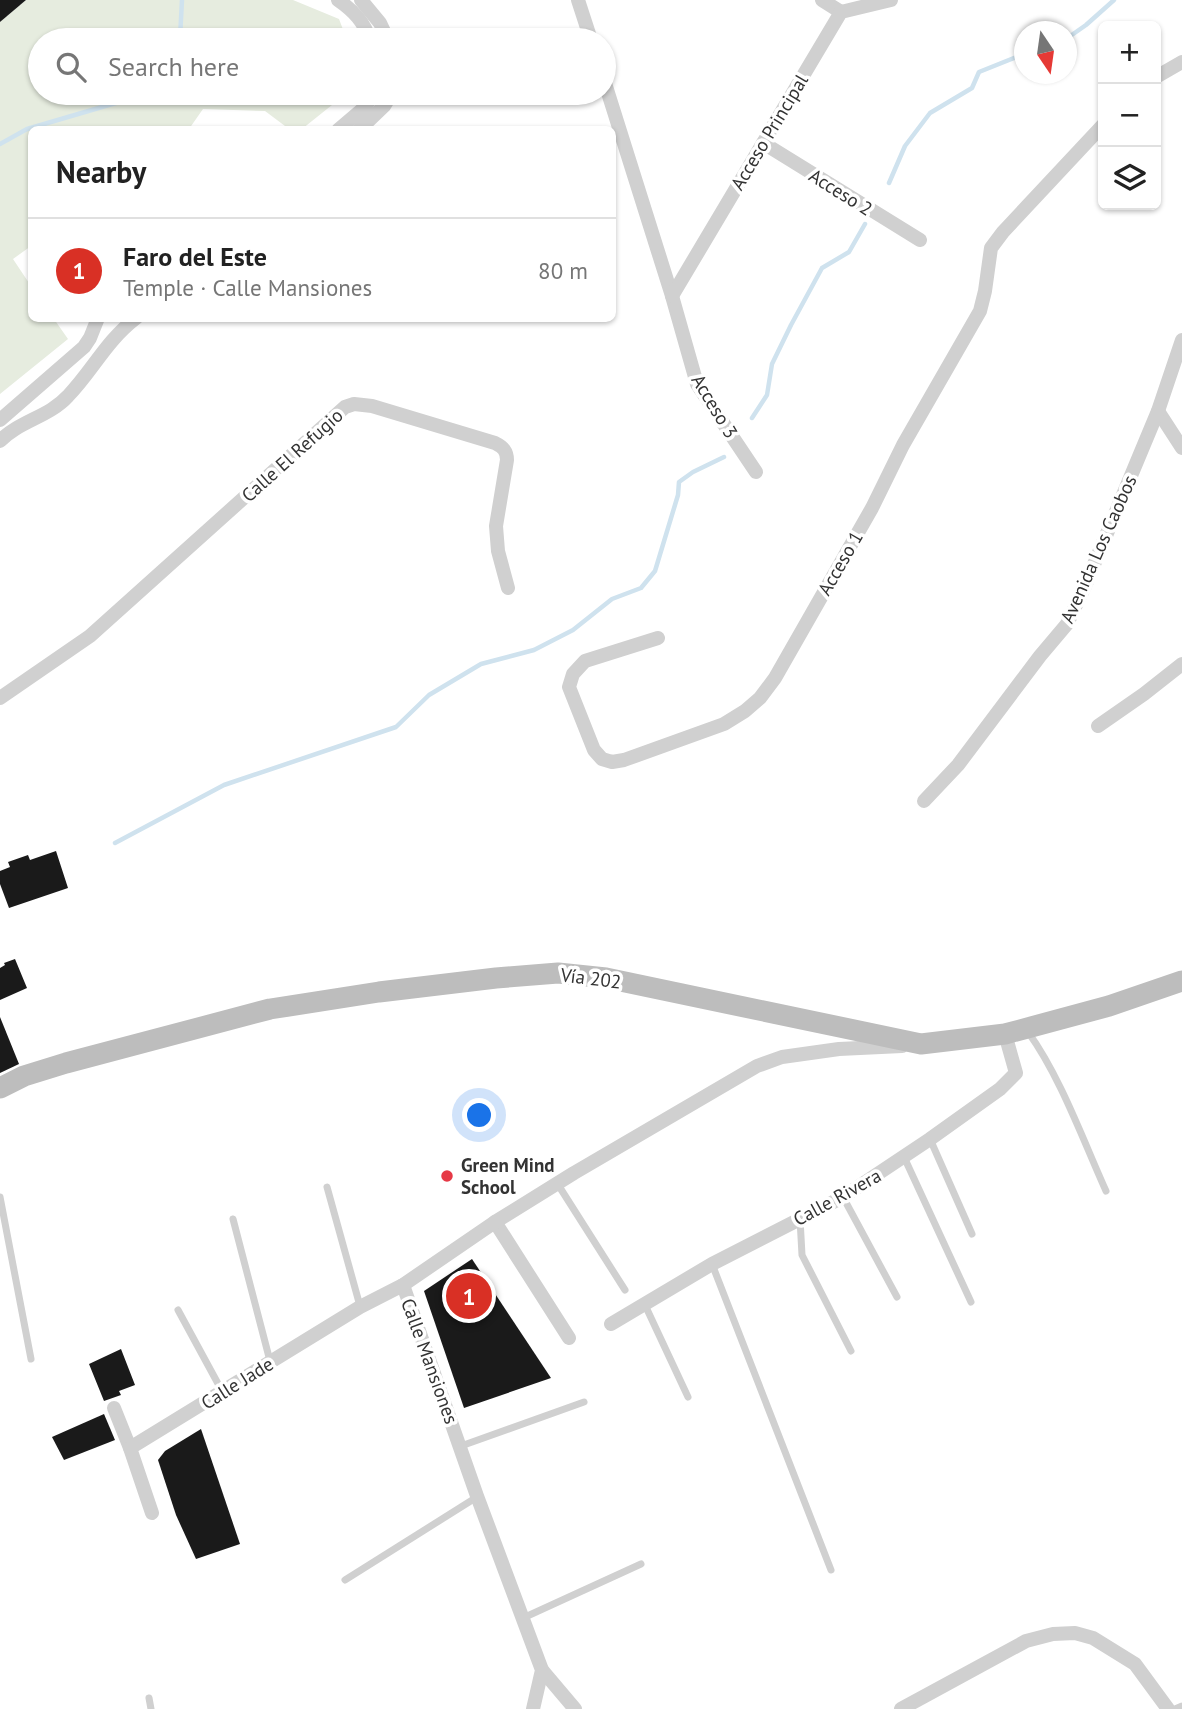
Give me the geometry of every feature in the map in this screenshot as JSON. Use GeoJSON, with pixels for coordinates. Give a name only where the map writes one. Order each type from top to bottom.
{"type":"FeatureCollection","features":[{"type":"Feature","properties":{"kind":"main road","name":"Vía 202"},"geometry":{"type":"LineString","coordinates":[[0,1088],[24,1076],[66,1063],[270,1009],[496,978],[558,973],[606,978],[921,1044],[1015,1031],[1109,1006],[1182,982]]}},
{"type":"Feature","properties":{"kind":"street"},"geometry":{"type":"LineString","coordinates":[[338,0],[358,16],[365,28]]}},
{"type":"Feature","properties":{"kind":"street"},"geometry":{"type":"LineString","coordinates":[[361,0],[382,28]]}},
{"type":"Feature","properties":{"kind":"street"},"geometry":{"type":"LineString","coordinates":[[579,0],[587,28]]}},
{"type":"Feature","properties":{"kind":"street"},"geometry":{"type":"LineString","coordinates":[[822,0],[841,12],[891,0]]}},
{"type":"Feature","properties":{"kind":"street","name":"Acceso Principal"},"geometry":{"type":"LineString","coordinates":[[672,296],[841,12]]}},
{"type":"Feature","properties":{"kind":"street"},"geometry":{"type":"LineString","coordinates":[[1161,73],[1182,62]]}},
{"type":"Feature","properties":{"kind":"street"},"geometry":{"type":"LineString","coordinates":[[343,126],[367,105]]}},
{"type":"Feature","properties":{"kind":"street"},"geometry":{"type":"LineString","coordinates":[[363,126],[385,105]]}},
{"type":"Feature","properties":{"kind":"street"},"geometry":{"type":"LineString","coordinates":[[612,105],[672,296]]}},
{"type":"Feature","properties":{"kind":"street","name":"Acceso 1"},"geometry":{"type":"LineString","coordinates":[[658,638],[585,661],[573,674],[569,687],[594,750],[602,759],[612,762],[624,760],[724,724],[760,698],[775,678],[872,508],[902,445],[980,311],[991,248],[1098,130]]}},
{"type":"Feature","properties":{"kind":"street","name":"Acceso 2"},"geometry":{"type":"LineString","coordinates":[[763,143],[920,240]]}},
{"type":"Feature","properties":{"kind":"street","name":"Acceso 3"},"geometry":{"type":"LineString","coordinates":[[672,296],[697,384],[755,472]]}},
{"type":"Feature","properties":{"kind":"street"},"geometry":{"type":"LineString","coordinates":[[0,420],[84,347],[97,322]]}},
{"type":"Feature","properties":{"kind":"street"},"geometry":{"type":"LineString","coordinates":[[0,441],[11,431],[68,397],[109,343],[131,322]]}},
{"type":"Feature","properties":{"kind":"street","name":"Avenida Los Caobos"},"geometry":{"type":"LineString","coordinates":[[924,801],[958,765],[1066,624],[1085,586],[1158,411],[1182,340]]}},
{"type":"Feature","properties":{"kind":"street","name":"Calle El Refugio"},"geometry":{"type":"LineString","coordinates":[[0,698],[90,636],[349,404],[372,406],[502,446],[507,460],[496,538],[509,587]]}},
{"type":"Feature","properties":{"kind":"street"},"geometry":{"type":"LineString","coordinates":[[1158,411],[1182,448]]}},
{"type":"Feature","properties":{"kind":"street"},"geometry":{"type":"LineString","coordinates":[[1098,726],[1182,664]]}},
{"type":"Feature","properties":{"kind":"street","name":"Calle Rivera"},"geometry":{"type":"LineString","coordinates":[[611,1324],[712,1264],[843,1196],[904,1157],[1000,1089],[1016,1073],[1015,1031]]}},
{"type":"Feature","properties":{"kind":"street","name":"Calle Mansiones"},"geometry":{"type":"LineString","coordinates":[[542,1670],[403,1285],[558,1183],[757,1066],[782,1057],[839,1049],[921,1044]]}},
{"type":"Feature","properties":{"kind":"street"},"geometry":{"type":"LineString","coordinates":[[495,1222],[569,1338]]}},
{"type":"Feature","properties":{"kind":"street","name":"Calle Jade"},"geometry":{"type":"LineString","coordinates":[[130,1448],[360,1307],[403,1285]]}},
{"type":"Feature","properties":{"kind":"street"},"geometry":{"type":"LineString","coordinates":[[114,1408],[152,1513]]}},
{"type":"Feature","properties":{"kind":"street"},"geometry":{"type":"LineString","coordinates":[[901,1709],[1026,1640],[1053,1634],[1075,1633],[1093,1637],[1135,1664],[1168,1709]]}},
{"type":"Feature","properties":{"kind":"street"},"geometry":{"type":"LineString","coordinates":[[533,1709],[542,1670]]}},
{"type":"Feature","properties":{"kind":"street"},"geometry":{"type":"LineString","coordinates":[[542,1670],[575,1709]]}},
{"type":"Feature","properties":{"kind":"lane"},"geometry":{"type":"LineString","coordinates":[[1015,1031],[1040,1048],[1106,1191]]}},
{"type":"Feature","properties":{"kind":"lane"},"geometry":{"type":"LineString","coordinates":[[930,1139],[972,1234]]}},
{"type":"Feature","properties":{"kind":"lane"},"geometry":{"type":"LineString","coordinates":[[904,1157],[971,1302]]}},
{"type":"Feature","properties":{"kind":"lane"},"geometry":{"type":"LineString","coordinates":[[558,1183],[625,1290]]}},
{"type":"Feature","properties":{"kind":"lane"},"geometry":{"type":"LineString","coordinates":[[327,1187],[360,1307]]}},
{"type":"Feature","properties":{"kind":"lane"},"geometry":{"type":"LineString","coordinates":[[843,1196],[897,1297]]}},
{"type":"Feature","properties":{"kind":"lane"},"geometry":{"type":"LineString","coordinates":[[0,1198],[31,1359]]}},
{"type":"Feature","properties":{"kind":"lane"},"geometry":{"type":"LineString","coordinates":[[800,1218],[803,1255],[851,1350]]}},
{"type":"Feature","properties":{"kind":"lane"},"geometry":{"type":"LineString","coordinates":[[233,1219],[270,1362]]}},
{"type":"Feature","properties":{"kind":"lane"},"geometry":{"type":"LineString","coordinates":[[712,1264],[831,1570]]}},
{"type":"Feature","properties":{"kind":"lane"},"geometry":{"type":"LineString","coordinates":[[644,1304],[688,1397]]}},
{"type":"Feature","properties":{"kind":"lane"},"geometry":{"type":"LineString","coordinates":[[178,1310],[222,1392]]}},
{"type":"Feature","properties":{"kind":"lane"},"geometry":{"type":"LineString","coordinates":[[461,1447],[584,1402]]}},
{"type":"Feature","properties":{"kind":"lane"},"geometry":{"type":"LineString","coordinates":[[345,1580],[477,1496]]}},
{"type":"Feature","properties":{"kind":"lane"},"geometry":{"type":"LineString","coordinates":[[523,1618],[641,1564]]}},
{"type":"Feature","properties":{"kind":"lane"},"geometry":{"type":"LineString","coordinates":[[149,1698],[150,1709]]}},
{"type":"Feature","properties":{"kind":"lane"},"geometry":{"type":"LineString","coordinates":[[1175,1709],[1182,1706]]}},
{"type":"Feature","properties":{"kind":"shaded area"},"geometry":{"type":"Polygon","coordinates":[[[26,0],[293,0],[339,19],[342,28],[28,28],[28,105],[332,105],[306,126],[285,126],[265,111],[203,109],[191,126],[28,126],[28,248],[13,259],[28,282],[28,322],[56,322],[68,339],[0,394],[0,22],[26,0]]]}},
{"type":"Feature","properties":{"kind":"building"},"geometry":{"type":"Polygon","coordinates":[[[0,0],[26,0],[0,22],[0,0]]]}},
{"type":"Feature","properties":{"kind":"building"},"geometry":{"type":"Polygon","coordinates":[[[56,851],[68,888],[9,908],[0,884],[0,871],[10,867],[8,862],[28,855],[30,860],[56,851]]]}},
{"type":"Feature","properties":{"kind":"building"},"geometry":{"type":"Polygon","coordinates":[[[15,959],[27,988],[0,1000],[0,968],[4,963],[15,959]]]}},
{"type":"Feature","properties":{"kind":"building"},"geometry":{"type":"Polygon","coordinates":[[[0,1017],[19,1064],[0,1073],[0,1017]]]}},
{"type":"Feature","properties":{"kind":"building"},"geometry":{"type":"Polygon","coordinates":[[[472,1259],[551,1378],[464,1408],[424,1291],[472,1259]]]}},
{"type":"Feature","properties":{"kind":"building"},"geometry":{"type":"Polygon","coordinates":[[[121,1349],[135,1385],[119,1391],[121,1395],[104,1401],[89,1364],[121,1349]]]}},
{"type":"Feature","properties":{"kind":"building"},"geometry":{"type":"Polygon","coordinates":[[[104,1414],[115,1440],[64,1460],[52,1437],[104,1414]]]}},
{"type":"Feature","properties":{"kind":"building"},"geometry":{"type":"Polygon","coordinates":[[[201,1429],[240,1544],[196,1559],[176,1515],[158,1460],[165,1451],[201,1429]]]}},
{"type":"Feature","properties":{"kind":"waterway"},"geometry":{"type":"LineString","coordinates":[[181,28],[182,0]]}},
{"type":"Feature","properties":{"kind":"waterway"},"geometry":{"type":"LineString","coordinates":[[1077,31],[1114,0]]}},
{"type":"Feature","properties":{"kind":"waterway"},"geometry":{"type":"LineString","coordinates":[[889,183],[905,146],[930,113],[972,88],[979,72],[1014,58]]}},
{"type":"Feature","properties":{"kind":"waterway"},"geometry":{"type":"LineString","coordinates":[[37,126],[109,105]]}},
{"type":"Feature","properties":{"kind":"waterway"},"geometry":{"type":"LineString","coordinates":[[0,144],[28,129]]}},
{"type":"Feature","properties":{"kind":"waterway"},"geometry":{"type":"LineString","coordinates":[[752,418],[767,395],[772,364],[822,268],[849,252],[865,224]]}},
{"type":"Feature","properties":{"kind":"waterway"},"geometry":{"type":"LineString","coordinates":[[115,843],[224,785],[396,727],[429,695],[481,664],[534,650],[573,630],[612,599],[641,588],[655,571],[678,495],[679,482],[724,457]]}},
{"type":"Feature","properties":{"kind":"place","name":"Green Mind School"},"geometry":{"type":"Point","coordinates":[447,1176]}},
{"type":"Feature","properties":{"kind":"place","name":"Faro del Este"},"geometry":{"type":"Point","coordinates":[469,1296]}}]}
